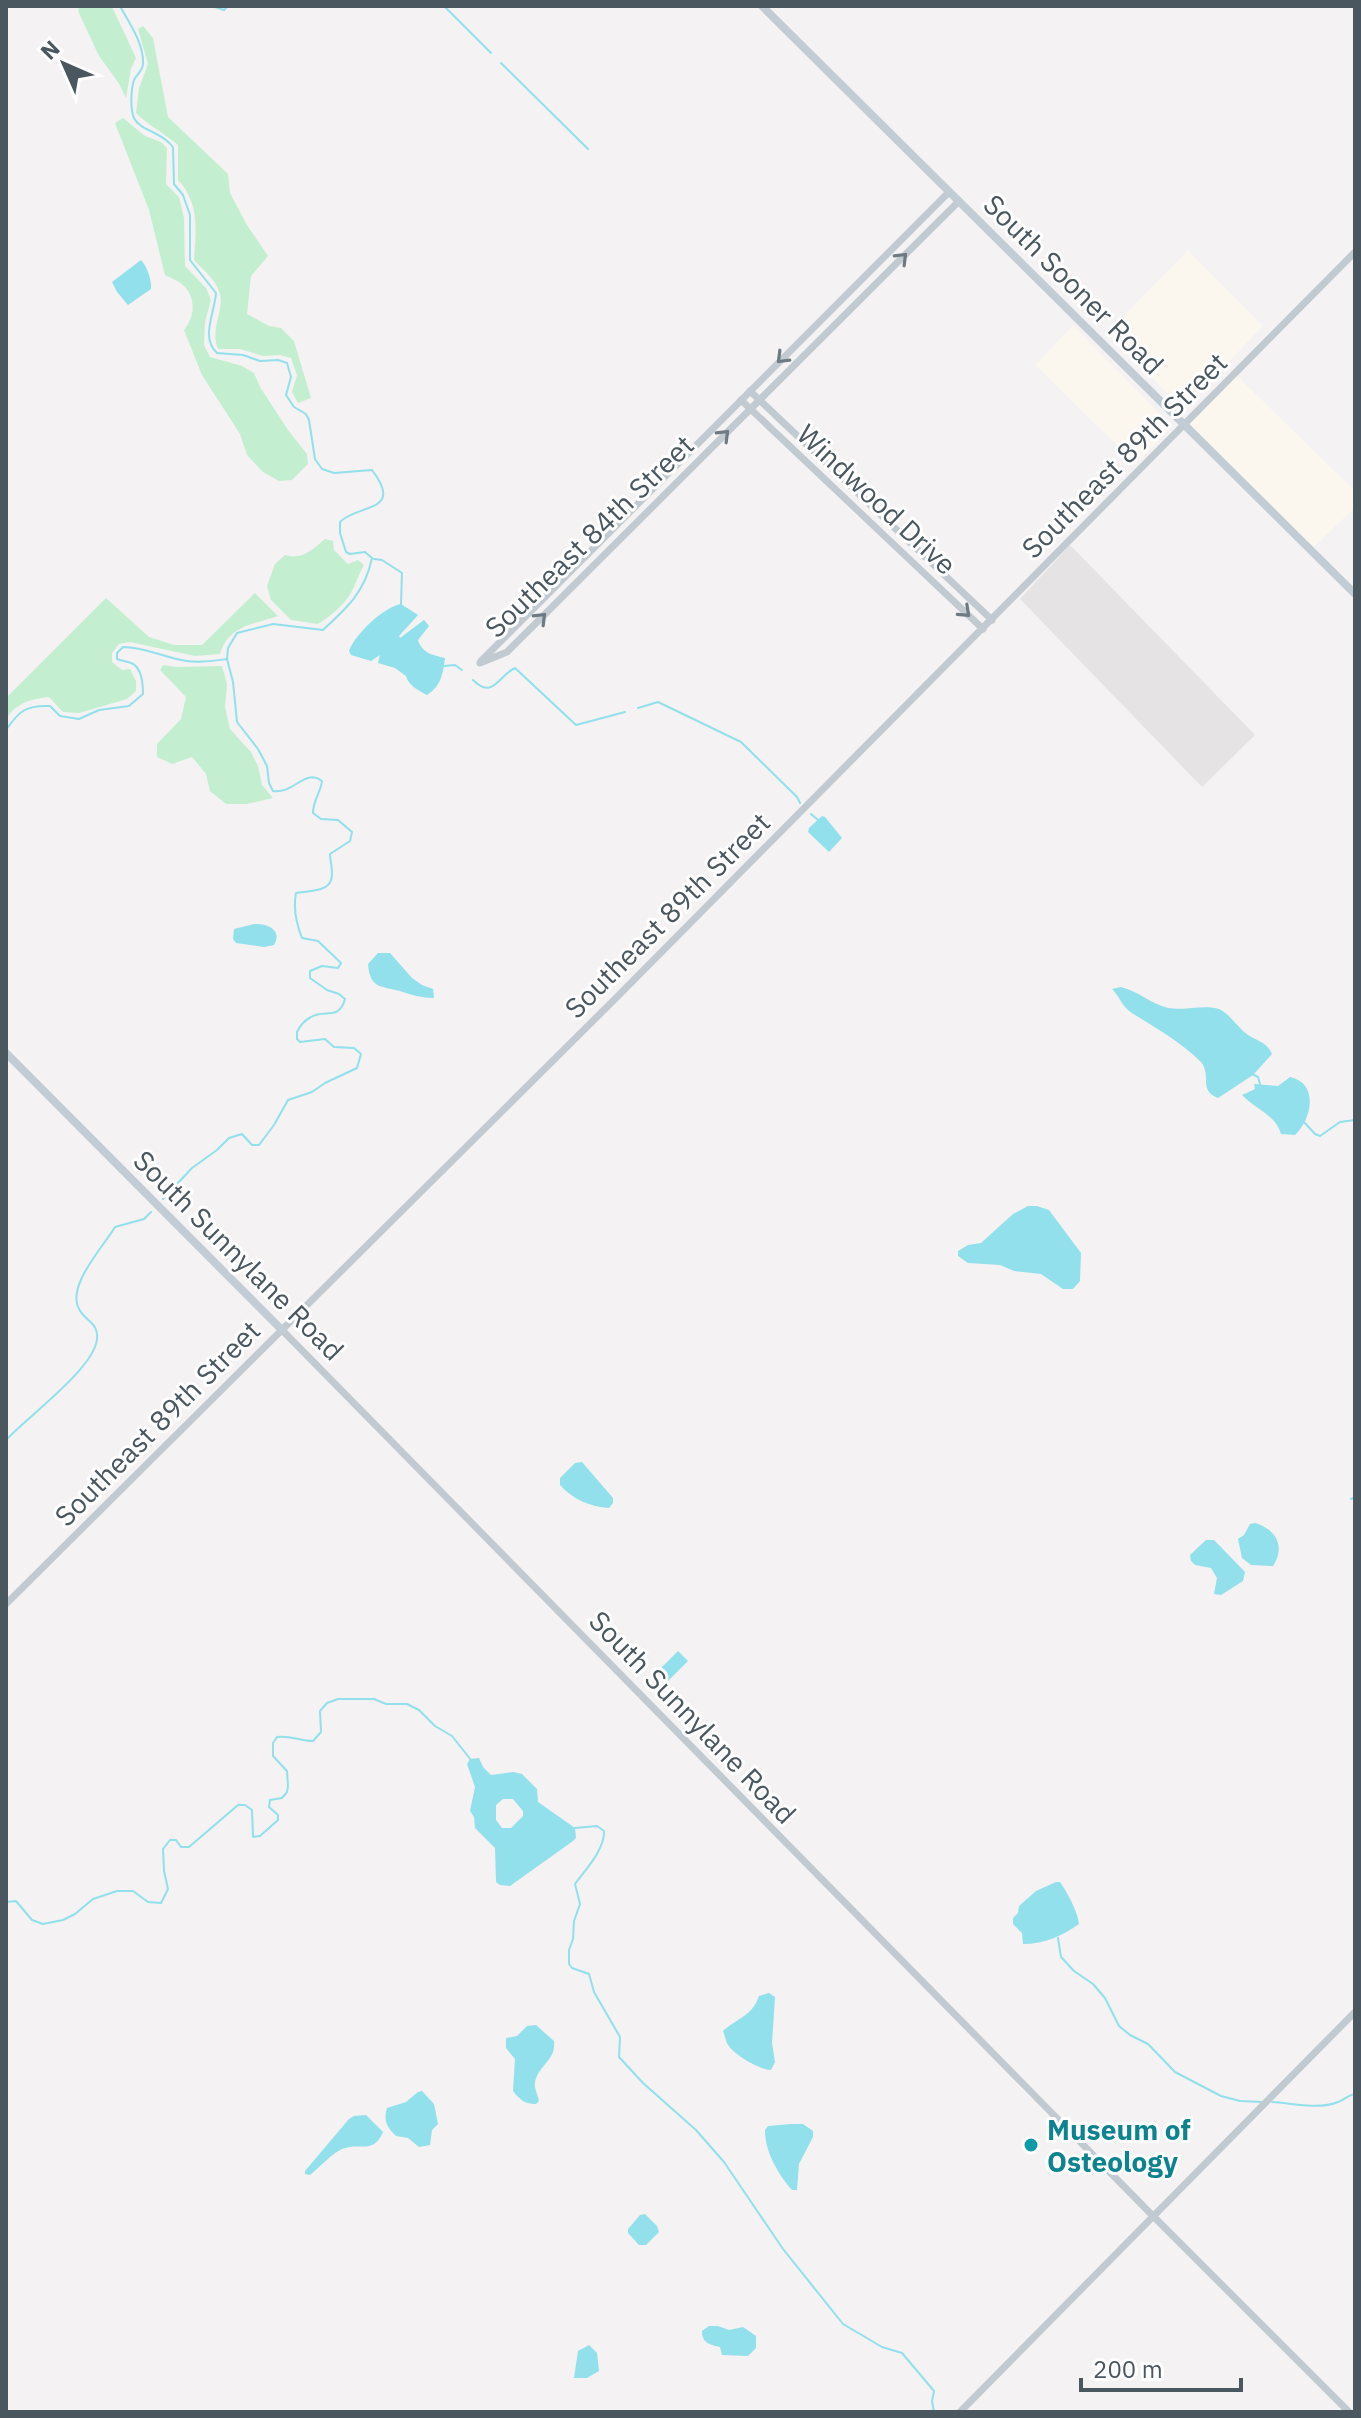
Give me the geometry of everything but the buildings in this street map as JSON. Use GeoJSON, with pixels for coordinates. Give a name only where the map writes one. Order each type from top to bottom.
{"type":"FeatureCollection","features":[{"type":"Feature","properties":{"kind":"main road","name":"South Sooner Road"},"geometry":{"type":"LineString","coordinates":[[762,6],[1355,594]]}},
{"type":"Feature","properties":{"kind":"main road","name":"South Sunnylane Road"},"geometry":{"type":"LineString","coordinates":[[6,1053],[282,1330]]}},
{"type":"Feature","properties":{"kind":"street","name":"Southeast 84th Street"},"geometry":{"type":"LineString","coordinates":[[949,192],[480,663],[507,652],[959,201]]}},
{"type":"Feature","properties":{"kind":"street","name":"Southeast 89th Street"},"geometry":{"type":"LineString","coordinates":[[6,1604],[992,620],[1355,252]]}},
{"type":"Feature","properties":{"kind":"street","name":"Windwood Drive"},"geometry":{"type":"LineString","coordinates":[[750,391],[992,620]]}},
{"type":"Feature","properties":{"kind":"street","name":"Windwood Drive"},"geometry":{"type":"LineString","coordinates":[[741,400],[983,629]]}},
{"type":"Feature","properties":{"kind":"street","name":"South Sunnylane Road"},"geometry":{"type":"LineString","coordinates":[[282,1330],[1349,2412]]}},
{"type":"Feature","properties":{"kind":"street"},"geometry":{"type":"LineString","coordinates":[[960,2412],[1355,2012]]}},
{"type":"Feature","properties":{"kind":"shaded area"},"geometry":{"type":"Polygon","coordinates":[[[1188,250],[1263,326],[1183,409],[1107,333],[1188,250]]]}},
{"type":"Feature","properties":{"kind":"shaded area"},"geometry":{"type":"Polygon","coordinates":[[[1073,325],[1170,424],[1166,433],[1136,464],[1035,365],[1073,325]]]}},
{"type":"Feature","properties":{"kind":"shaded area"},"geometry":{"type":"Polygon","coordinates":[[[1235,374],[1355,491],[1355,507],[1311,550],[1185,425],[1235,374]]]}},
{"type":"Feature","properties":{"kind":"shaded area"},"geometry":{"type":"Polygon","coordinates":[[[1070,545],[1255,735],[1202,787],[1020,599],[1070,545]]]}},
{"type":"Feature","properties":{"kind":"green space"},"geometry":{"type":"Polygon","coordinates":[[[78,6],[111,6],[113,9],[136,58],[126,98],[99,56],[78,6]]]}},
{"type":"Feature","properties":{"kind":"green space"},"geometry":{"type":"Polygon","coordinates":[[[143,26],[153,38],[168,117],[228,174],[230,193],[268,256],[251,276],[247,314],[269,326],[281,328],[294,341],[311,398],[298,403],[292,392],[297,375],[291,358],[263,356],[240,349],[218,349],[215,334],[221,298],[215,283],[194,260],[195,218],[190,198],[178,180],[178,145],[136,113],[139,88],[148,64],[138,29],[143,26]]]}},
{"type":"Feature","properties":{"kind":"green space"},"geometry":{"type":"Polygon","coordinates":[[[123,118],[145,136],[167,148],[166,184],[179,197],[184,218],[185,266],[206,288],[211,300],[205,322],[204,345],[210,357],[242,366],[254,373],[288,430],[307,454],[308,464],[292,480],[279,481],[263,472],[247,455],[240,434],[202,375],[184,330],[192,314],[191,296],[182,284],[165,275],[149,210],[115,123],[123,118]]]}},
{"type":"Feature","properties":{"kind":"green space"},"geometry":{"type":"Polygon","coordinates":[[[325,539],[333,541],[334,550],[348,564],[358,560],[364,565],[349,596],[326,618],[318,624],[291,620],[271,600],[267,586],[275,564],[285,555],[306,553],[325,539]]]}},
{"type":"Feature","properties":{"kind":"green space"},"geometry":{"type":"Polygon","coordinates":[[[255,593],[278,616],[236,632],[229,637],[220,654],[195,656],[130,642],[119,644],[112,653],[112,662],[122,670],[130,669],[136,681],[136,691],[127,699],[79,713],[63,712],[49,697],[42,698],[19,706],[6,719],[6,698],[106,598],[149,637],[174,645],[202,645],[255,593]]]}},
{"type":"Feature","properties":{"kind":"green space"},"geometry":{"type":"Polygon","coordinates":[[[163,665],[222,666],[227,684],[225,707],[230,729],[251,752],[262,785],[273,798],[247,804],[226,804],[210,791],[206,774],[192,757],[172,764],[157,757],[157,744],[181,719],[186,697],[160,670],[163,665]]]}},
{"type":"Feature","properties":{"kind":"water"},"geometry":{"type":"Polygon","coordinates":[[[141,260],[149,274],[151,289],[128,305],[112,282],[141,260]]]}},
{"type":"Feature","properties":{"kind":"water"},"geometry":{"type":"Polygon","coordinates":[[[401,604],[418,615],[400,638],[424,620],[429,626],[418,640],[422,648],[445,658],[440,679],[427,695],[395,668],[378,663],[380,655],[371,661],[351,655],[349,651],[371,622],[401,604]]]}},
{"type":"Feature","properties":{"kind":"water"},"geometry":{"type":"Polygon","coordinates":[[[822,816],[842,838],[829,852],[808,832],[822,816]]]}},
{"type":"Feature","properties":{"kind":"water"},"geometry":{"type":"Polygon","coordinates":[[[254,924],[272,928],[276,935],[274,945],[264,947],[236,943],[233,939],[234,929],[254,924]]]}},
{"type":"Feature","properties":{"kind":"water"},"geometry":{"type":"Polygon","coordinates":[[[378,953],[390,953],[412,978],[433,989],[434,998],[382,987],[374,982],[368,964],[378,953]]]}},
{"type":"Feature","properties":{"kind":"water"},"geometry":{"type":"Polygon","coordinates":[[[1121,987],[1168,1008],[1219,1009],[1248,1035],[1265,1044],[1272,1054],[1253,1075],[1218,1098],[1208,1091],[1201,1062],[1177,1042],[1129,1011],[1112,989],[1121,987]]]}},
{"type":"Feature","properties":{"kind":"water"},"geometry":{"type":"Polygon","coordinates":[[[1290,1077],[1305,1086],[1310,1102],[1305,1120],[1295,1135],[1281,1134],[1270,1117],[1242,1095],[1255,1089],[1254,1084],[1278,1086],[1290,1077]]]}},
{"type":"Feature","properties":{"kind":"water"},"geometry":{"type":"Polygon","coordinates":[[[1028,1206],[1049,1210],[1081,1253],[1080,1281],[1073,1289],[1063,1289],[1041,1274],[1014,1271],[1000,1265],[968,1263],[958,1256],[958,1251],[981,1243],[1013,1214],[1028,1206]]]}},
{"type":"Feature","properties":{"kind":"water"},"geometry":{"type":"Polygon","coordinates":[[[582,1462],[613,1498],[609,1508],[582,1501],[560,1485],[560,1478],[575,1463],[582,1462]]]}},
{"type":"Feature","properties":{"kind":"water"},"geometry":{"type":"Polygon","coordinates":[[[1255,1523],[1268,1530],[1277,1540],[1279,1552],[1273,1566],[1251,1565],[1242,1558],[1238,1539],[1250,1524],[1255,1523]]]}},
{"type":"Feature","properties":{"kind":"water"},"geometry":{"type":"Polygon","coordinates":[[[1206,1540],[1214,1540],[1245,1572],[1243,1581],[1221,1595],[1214,1594],[1217,1578],[1211,1568],[1195,1565],[1191,1561],[1190,1555],[1206,1540]]]}},
{"type":"Feature","properties":{"kind":"water"},"geometry":{"type":"Polygon","coordinates":[[[678,1651],[688,1661],[667,1682],[657,1672],[678,1651]]]}},
{"type":"Feature","properties":{"kind":"water"},"geometry":{"type":"Polygon","coordinates":[[[479,1758],[491,1775],[522,1774],[537,1789],[538,1802],[575,1828],[576,1838],[573,1841],[510,1886],[496,1882],[495,1848],[475,1828],[470,1811],[475,1787],[467,1764],[470,1759],[479,1758]],[[503,1799],[496,1805],[496,1820],[502,1828],[511,1828],[523,1816],[523,1811],[513,1799],[503,1799]]]}},
{"type":"Feature","properties":{"kind":"water"},"geometry":{"type":"Polygon","coordinates":[[[1060,1882],[1069,1897],[1079,1924],[1039,1943],[1023,1944],[1022,1933],[1013,1924],[1019,1906],[1036,1891],[1060,1882]]]}},
{"type":"Feature","properties":{"kind":"water"},"geometry":{"type":"Polygon","coordinates":[[[769,1993],[775,1997],[772,2043],[775,2062],[771,2070],[734,2052],[723,2031],[749,2012],[759,1996],[769,1993]]]}},
{"type":"Feature","properties":{"kind":"water"},"geometry":{"type":"Polygon","coordinates":[[[536,2025],[554,2041],[554,2048],[535,2082],[539,2101],[536,2104],[523,2101],[513,2091],[515,2059],[506,2048],[506,2038],[517,2036],[527,2026],[536,2025]]]}},
{"type":"Feature","properties":{"kind":"water"},"geometry":{"type":"Polygon","coordinates":[[[422,2091],[434,2104],[438,2124],[432,2130],[430,2145],[419,2147],[408,2138],[396,2136],[388,2127],[385,2117],[387,2108],[406,2102],[422,2091]]]}},
{"type":"Feature","properties":{"kind":"water"},"geometry":{"type":"Polygon","coordinates":[[[366,2115],[383,2132],[375,2143],[342,2149],[310,2175],[305,2174],[349,2119],[366,2115]]]}},
{"type":"Feature","properties":{"kind":"water"},"geometry":{"type":"Polygon","coordinates":[[[803,2124],[813,2131],[799,2164],[797,2190],[792,2190],[777,2170],[765,2130],[768,2126],[803,2124]]]}},
{"type":"Feature","properties":{"kind":"water"},"geometry":{"type":"Polygon","coordinates":[[[645,2214],[659,2232],[646,2245],[639,2245],[628,2229],[640,2215],[645,2214]]]}},
{"type":"Feature","properties":{"kind":"water"},"geometry":{"type":"Polygon","coordinates":[[[709,2326],[729,2330],[743,2327],[756,2336],[756,2348],[748,2356],[722,2355],[720,2347],[703,2338],[702,2331],[709,2326]]]}},
{"type":"Feature","properties":{"kind":"water"},"geometry":{"type":"Polygon","coordinates":[[[589,2345],[597,2353],[599,2371],[587,2378],[574,2378],[578,2351],[589,2345]]]}},
{"type":"Feature","properties":{"kind":"waterway"},"geometry":{"type":"LineString","coordinates":[[120,6],[143,56],[143,66],[132,88],[134,118],[173,147],[174,184],[183,195],[190,215],[190,260],[216,293],[209,332],[212,347],[217,353],[287,363],[291,377],[286,395],[309,420],[315,459],[322,469],[334,473],[372,470],[383,494],[381,501],[375,505],[340,522],[346,552],[365,552],[372,558],[360,590],[347,607],[323,630],[273,624],[237,633],[228,648],[227,659],[237,722],[267,766],[273,791],[287,789],[304,779],[322,781],[313,813],[321,819],[338,820],[352,832],[350,841],[330,854],[332,874],[329,884],[321,889],[296,893],[296,916],[302,938],[318,941],[341,963],[338,968],[322,966],[310,971],[310,978],[345,999],[339,1010],[307,1020],[297,1032],[297,1039],[300,1042],[325,1039],[334,1047],[354,1048],[361,1054],[357,1068],[312,1092],[288,1100],[259,1145],[252,1145],[242,1134],[229,1138],[192,1168],[163,1199]]}},
{"type":"Feature","properties":{"kind":"waterway"},"geometry":{"type":"LineString","coordinates":[[212,6],[224,10],[228,6]]}},
{"type":"Feature","properties":{"kind":"waterway"},"geometry":{"type":"LineString","coordinates":[[444,6],[491,53]]}},
{"type":"Feature","properties":{"kind":"waterway"},"geometry":{"type":"LineString","coordinates":[[501,63],[588,149]]}},
{"type":"Feature","properties":{"kind":"waterway"},"geometry":{"type":"LineString","coordinates":[[374,559],[382,560],[402,573],[401,604]]}},
{"type":"Feature","properties":{"kind":"waterway"},"geometry":{"type":"LineString","coordinates":[[6,730],[19,714],[29,708],[50,706],[60,716],[79,719],[99,710],[129,706],[143,694],[143,685],[135,665],[117,659],[117,653],[123,647],[187,661],[227,659]]}},
{"type":"Feature","properties":{"kind":"waterway"},"geometry":{"type":"LineString","coordinates":[[444,666],[455,665],[462,670]]}},
{"type":"Feature","properties":{"kind":"waterway"},"geometry":{"type":"LineString","coordinates":[[473,680],[480,686],[491,687],[515,668],[576,725],[625,712]]}},
{"type":"Feature","properties":{"kind":"waterway"},"geometry":{"type":"LineString","coordinates":[[638,708],[658,702],[741,742],[800,803]]}},
{"type":"Feature","properties":{"kind":"waterway"},"geometry":{"type":"LineString","coordinates":[[811,814],[818,820]]}},
{"type":"Feature","properties":{"kind":"waterway"},"geometry":{"type":"LineString","coordinates":[[1252,1074],[1258,1077],[1260,1084]]}},
{"type":"Feature","properties":{"kind":"waterway"},"geometry":{"type":"LineString","coordinates":[[1304,1122],[1320,1136],[1340,1122],[1355,1120]]}},
{"type":"Feature","properties":{"kind":"waterway"},"geometry":{"type":"LineString","coordinates":[[6,1440],[72,1378],[93,1351],[96,1329],[79,1309],[76,1300],[82,1278],[115,1227],[144,1219],[151,1212]]}},
{"type":"Feature","properties":{"kind":"waterway"},"geometry":{"type":"LineString","coordinates":[[1351,1499],[1355,1497]]}},
{"type":"Feature","properties":{"kind":"waterway"},"geometry":{"type":"LineString","coordinates":[[6,1902],[16,1901],[32,1920],[43,1924],[63,1920],[93,1899],[117,1891],[133,1891],[148,1902],[161,1903],[168,1889],[163,1849],[170,1840],[176,1840],[181,1847],[189,1847],[238,1805],[252,1810],[253,1837],[260,1836],[278,1820],[278,1815],[269,1807],[270,1800],[282,1798],[288,1786],[287,1771],[273,1756],[273,1743],[277,1737],[313,1741],[321,1732],[320,1711],[327,1703],[338,1699],[374,1699],[386,1704],[407,1704],[452,1736],[471,1760]]}},
{"type":"Feature","properties":{"kind":"waterway"},"geometry":{"type":"LineString","coordinates":[[575,1828],[597,1826],[604,1831],[598,1852],[575,1884],[580,1904],[574,1921],[569,1964],[589,1974],[594,1992],[620,2037],[619,2057],[696,2130],[724,2162],[783,2249],[843,2324],[882,2347],[902,2353],[934,2391],[934,2412]]}},
{"type":"Feature","properties":{"kind":"waterway"},"geometry":{"type":"LineString","coordinates":[[1058,1938],[1061,1957],[1105,1998],[1119,2026],[1148,2044],[1175,2072],[1221,2096],[1262,2102]]}},
{"type":"Feature","properties":{"kind":"waterway"},"geometry":{"type":"LineString","coordinates":[[1272,2102],[1322,2106],[1355,2094]]}},
{"type":"Feature","properties":{"kind":"place","name":"Museum of Osteology"},"geometry":{"type":"Point","coordinates":[1031,2145]}}]}
